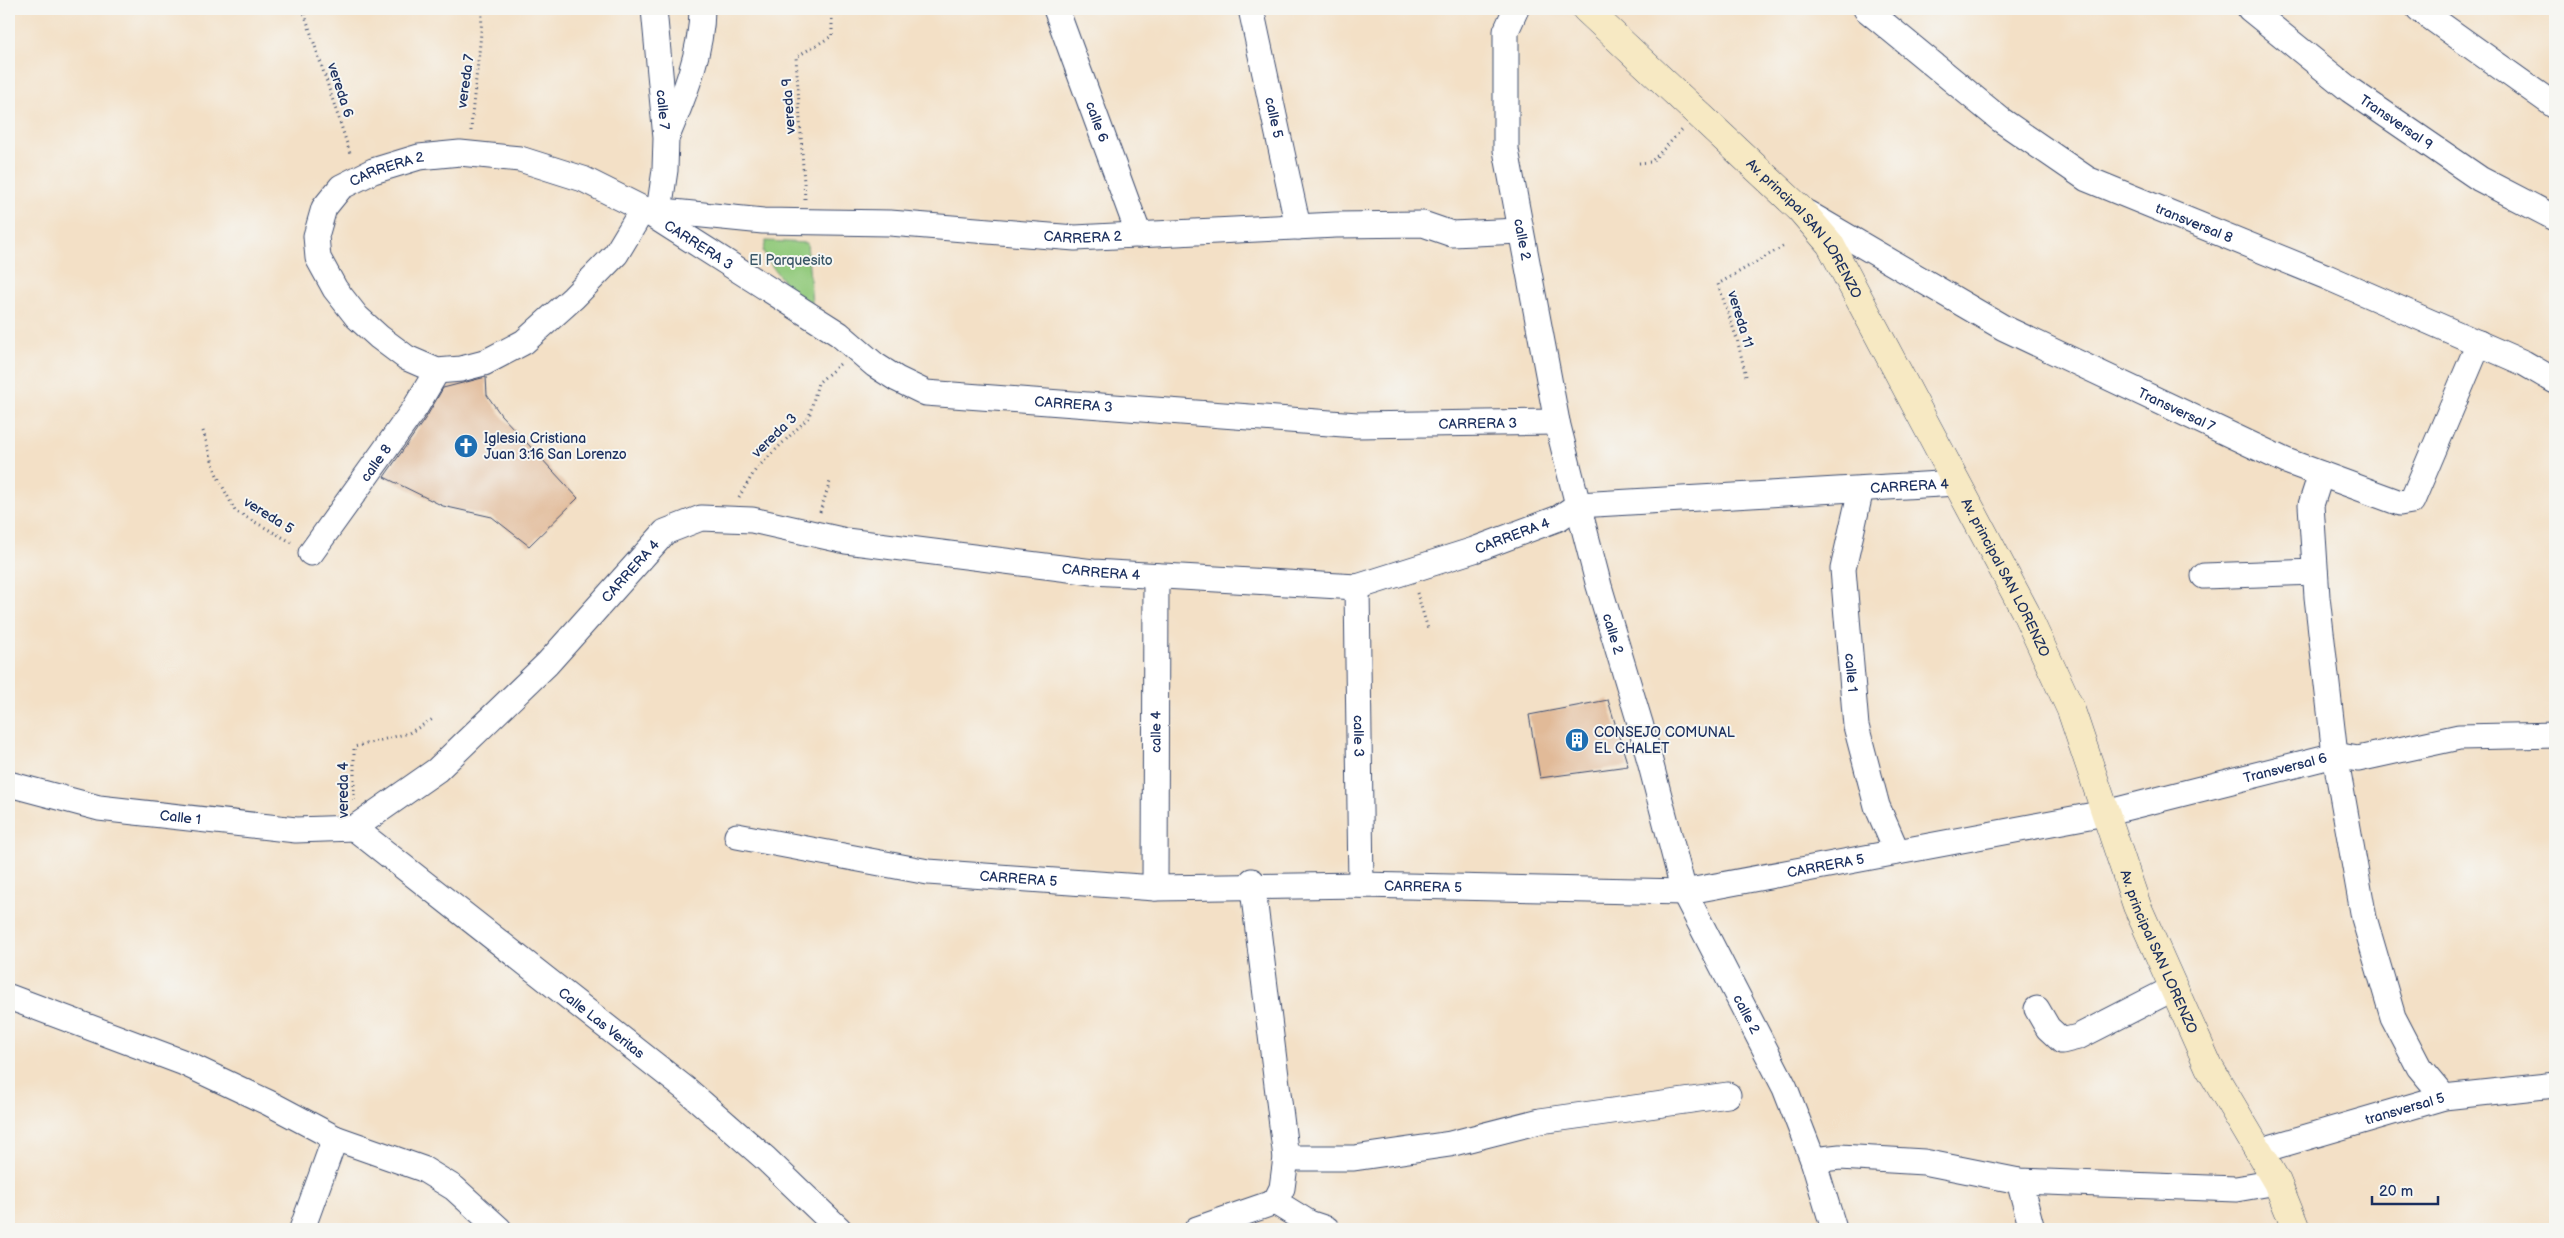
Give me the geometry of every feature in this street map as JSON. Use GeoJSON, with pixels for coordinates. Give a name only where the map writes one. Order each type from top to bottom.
{"type":"FeatureCollection","features":[{"type":"Feature","properties":{"kind":"main road","name":"Av. principal SAN LORENZO"},"geometry":{"type":"LineString","coordinates":[[1586,9],[1800,209],[1830,244],[2026,613],[2071,710],[2137,906],[2209,1067],[2277,1182],[2296,1229]]}},
{"type":"Feature","properties":{"kind":"street","name":"calle 7"},"geometry":{"type":"LineString","coordinates":[[651,210],[665,170],[666,138],[654,9]]}},
{"type":"Feature","properties":{"kind":"street"},"geometry":{"type":"LineString","coordinates":[[666,138],[684,95],[697,44],[702,9]]}},
{"type":"Feature","properties":{"kind":"street","name":"calle 6"},"geometry":{"type":"LineString","coordinates":[[1056,9],[1139,235]]}},
{"type":"Feature","properties":{"kind":"street","name":"calle 5"},"geometry":{"type":"LineString","coordinates":[[1251,9],[1298,227]]}},
{"type":"Feature","properties":{"kind":"street","name":"calle 2"},"geometry":{"type":"LineString","coordinates":[[1516,9],[1506,31],[1506,150],[1557,422],[1578,505],[1640,723],[1684,892],[1785,1088],[1813,1160],[1834,1229]]}},
{"type":"Feature","properties":{"kind":"street","name":"transversal 8"},"geometry":{"type":"LineString","coordinates":[[1866,9],[2001,120],[2087,180],[2327,277],[2524,363],[2555,381]]}},
{"type":"Feature","properties":{"kind":"street","name":"Transversal 9"},"geometry":{"type":"LineString","coordinates":[[2250,9],[2350,90],[2472,174],[2555,218]]}},
{"type":"Feature","properties":{"kind":"street"},"geometry":{"type":"LineString","coordinates":[[2418,9],[2555,106]]}},
{"type":"Feature","properties":{"kind":"street","name":"CARRERA 2"},"geometry":{"type":"LineString","coordinates":[[651,210],[616,254],[573,298],[524,342],[484,363],[461,369],[437,371],[406,358],[357,317],[335,289],[318,258],[316,236],[324,208],[341,187],[373,171],[419,157],[469,154],[520,160],[574,176],[651,210],[763,221],[890,223],[1075,238],[1298,227],[1423,224],[1452,234],[1520,231]]}},
{"type":"Feature","properties":{"kind":"street","name":"Transversal 7"},"geometry":{"type":"LineString","coordinates":[[1800,209],[2004,328],[2286,461],[2400,503],[2412,500],[2479,343]]}},
{"type":"Feature","properties":{"kind":"street","name":"CARRERA 3"},"geometry":{"type":"LineString","coordinates":[[651,210],[839,334],[857,350],[897,379],[926,393],[968,398],[1357,425],[1557,422]]}},
{"type":"Feature","properties":{"kind":"street","name":"calle 8"},"geometry":{"type":"LineString","coordinates":[[311,553],[415,408],[437,371]]}},
{"type":"Feature","properties":{"kind":"street"},"geometry":{"type":"LineString","coordinates":[[2321,474],[2311,505],[2315,572],[2335,755],[2364,918],[2393,1017],[2420,1067],[2444,1096]]}},
{"type":"Feature","properties":{"kind":"street","name":"CARRERA 4"},"geometry":{"type":"LineString","coordinates":[[354,828],[437,770],[547,664],[665,532],[701,518],[752,520],[846,541],[1073,570],[1357,587],[1474,550],[1559,518],[1578,505],[1957,483]]}},
{"type":"Feature","properties":{"kind":"street","name":"calle 1"},"geometry":{"type":"LineString","coordinates":[[1861,488],[1843,569],[1856,726],[1877,806],[1897,852]]}},
{"type":"Feature","properties":{"kind":"street"},"geometry":{"type":"LineString","coordinates":[[2204,576],[2315,572]]}},
{"type":"Feature","properties":{"kind":"street","name":"calle 4"},"geometry":{"type":"LineString","coordinates":[[1154,888],[1156,576]]}},
{"type":"Feature","properties":{"kind":"street","name":"calle 3"},"geometry":{"type":"LineString","coordinates":[[1357,587],[1361,885]]}},
{"type":"Feature","properties":{"kind":"street","name":"Transversal 6"},"geometry":{"type":"LineString","coordinates":[[2105,813],[2335,755],[2358,759],[2459,737],[2555,735]]}},
{"type":"Feature","properties":{"kind":"street","name":"Calle 1"},"geometry":{"type":"LineString","coordinates":[[9,784],[99,808],[296,830],[354,828]]}},
{"type":"Feature","properties":{"kind":"street","name":"CARRERA 5"},"geometry":{"type":"LineString","coordinates":[[737,836],[928,872],[1154,888],[1361,885],[1684,892],[2105,813]]}},
{"type":"Feature","properties":{"kind":"street","name":"Calle Las Veritas"},"geometry":{"type":"LineString","coordinates":[[354,828],[686,1090],[766,1159],[838,1229]]}},
{"type":"Feature","properties":{"kind":"street"},"geometry":{"type":"LineString","coordinates":[[1196,1229],[1275,1202],[1282,1188],[1286,1158],[1252,881]]}},
{"type":"Feature","properties":{"kind":"street"},"geometry":{"type":"LineString","coordinates":[[2037,1009],[2048,1028],[2062,1041],[2078,1037],[2174,988]]}},
{"type":"Feature","properties":{"kind":"street"},"geometry":{"type":"LineString","coordinates":[[9,997],[182,1062],[269,1103],[335,1138],[423,1169],[454,1188],[499,1229]]}},
{"type":"Feature","properties":{"kind":"street","name":"transversal 5"},"geometry":{"type":"LineString","coordinates":[[2258,1151],[2444,1096],[2555,1086]]}},
{"type":"Feature","properties":{"kind":"street"},"geometry":{"type":"LineString","coordinates":[[1286,1158],[1354,1158],[1450,1144],[1540,1120],[1728,1095]]}},
{"type":"Feature","properties":{"kind":"street"},"geometry":{"type":"LineString","coordinates":[[302,1229],[335,1138]]}},
{"type":"Feature","properties":{"kind":"street"},"geometry":{"type":"LineString","coordinates":[[1813,1160],[1840,1157],[1924,1162],[2019,1181],[2236,1189],[2277,1182]]}},
{"type":"Feature","properties":{"kind":"street"},"geometry":{"type":"LineString","coordinates":[[2019,1181],[2032,1229]]}},
{"type":"Feature","properties":{"kind":"street"},"geometry":{"type":"LineString","coordinates":[[1275,1202],[1302,1220],[1327,1229]]}},
{"type":"Feature","properties":{"kind":"path","name":"vereda 6"},"geometry":{"type":"LineString","coordinates":[[303,9],[358,178]]}},
{"type":"Feature","properties":{"kind":"path","name":"vereda 9"},"geometry":{"type":"LineString","coordinates":[[807,222],[796,57],[832,36],[832,9]]}},
{"type":"Feature","properties":{"kind":"path","name":"vereda 7"},"geometry":{"type":"LineString","coordinates":[[469,154],[473,84],[481,50],[482,12]]}},
{"type":"Feature","properties":{"kind":"path"},"geometry":{"type":"LineString","coordinates":[[1639,163],[1651,162],[1698,114]]}},
{"type":"Feature","properties":{"kind":"path","name":"vereda 11"},"geometry":{"type":"LineString","coordinates":[[1746,376],[1718,284],[1784,246]]}},
{"type":"Feature","properties":{"kind":"path","name":"vereda 3"},"geometry":{"type":"LineString","coordinates":[[726,520],[756,468],[809,417],[818,383],[857,350]]}},
{"type":"Feature","properties":{"kind":"path","name":"vereda 5"},"geometry":{"type":"LineString","coordinates":[[203,431],[216,472],[235,511],[311,553]]}},
{"type":"Feature","properties":{"kind":"path"},"geometry":{"type":"LineString","coordinates":[[812,534],[830,482]]}},
{"type":"Feature","properties":{"kind":"path"},"geometry":{"type":"LineString","coordinates":[[1411,570],[1428,629]]}},
{"type":"Feature","properties":{"kind":"path","name":"vereda 4"},"geometry":{"type":"LineString","coordinates":[[354,828],[354,747],[409,733],[433,719]]}},
{"type":"Feature","properties":{"kind":"green space","name":"El Parquesito"},"geometry":{"type":"Polygon","coordinates":[[[766,241],[807,243],[812,303],[790,288],[772,267],[763,251],[766,241]]]}},
{"type":"Feature","properties":{"kind":"building","name":"Iglesia Cristiana Juan 3:16 San Lorenzo"},"geometry":{"type":"Polygon","coordinates":[[[486,377],[487,395],[501,415],[578,498],[529,546],[492,517],[443,506],[384,477],[427,416],[443,388],[486,377]]]}},
{"type":"Feature","properties":{"kind":"building","name":"CONSEJO COMUNAL EL CHALET"},"geometry":{"type":"Polygon","coordinates":[[[1608,700],[1628,766],[1540,778],[1529,715],[1608,700]]]}},
{"type":"Feature","properties":{"kind":"place","name":"Iglesia Cristiana Juan 3:16 San Lorenzo"},"geometry":{"type":"Point","coordinates":[466,446]}},
{"type":"Feature","properties":{"kind":"place","name":"CONSEJO COMUNAL EL CHALET"},"geometry":{"type":"Point","coordinates":[1577,740]}}]}
